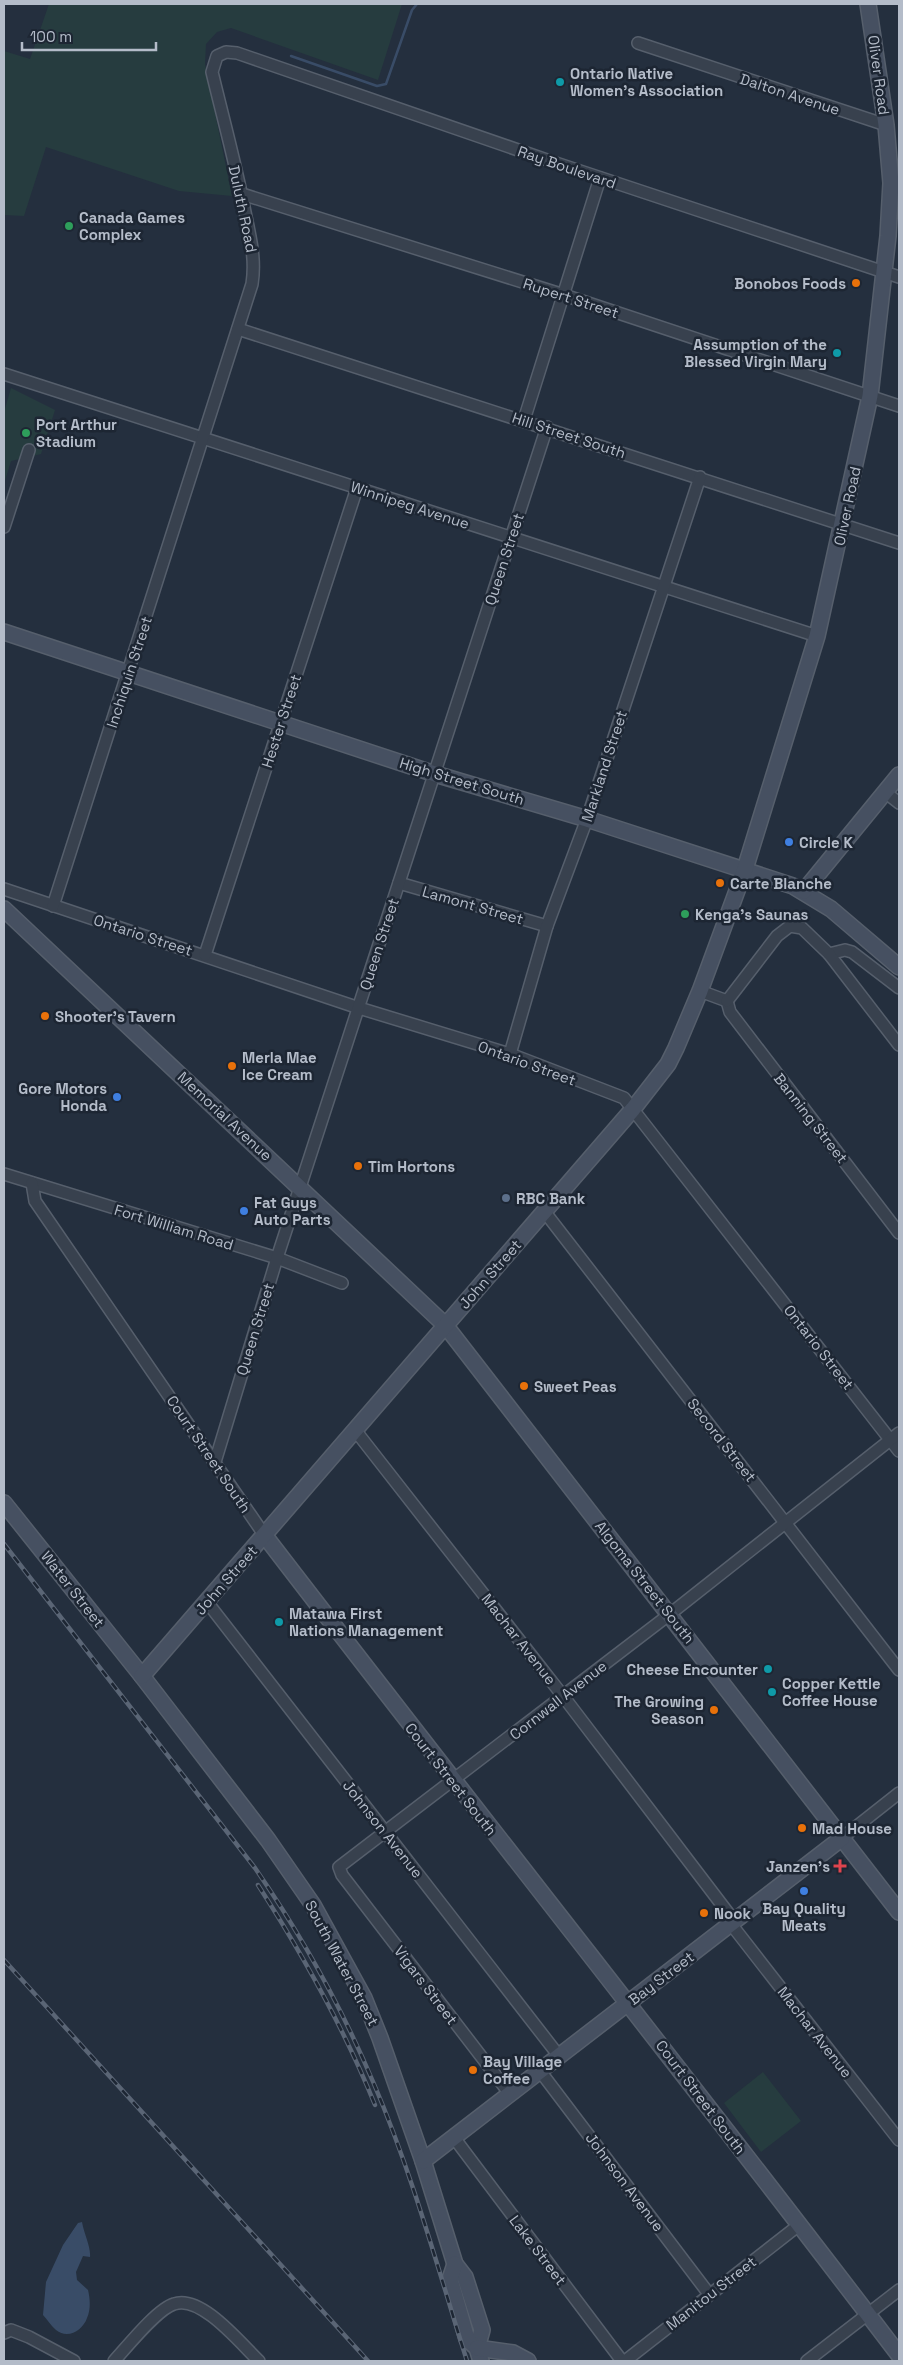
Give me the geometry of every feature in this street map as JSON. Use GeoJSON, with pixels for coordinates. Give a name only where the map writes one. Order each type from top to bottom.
{"type":"FeatureCollection","features":[{"type":"Feature","properties":{"kind":"main road","name":"Oliver Road"},"geometry":{"type":"LineString","coordinates":[[700,991],[745,869],[817,636],[870,396],[888,236],[890,182],[886,125],[868,4]]}},
{"type":"Feature","properties":{"kind":"main road","name":"High Street South"},"geometry":{"type":"LineString","coordinates":[[4,632],[435,774],[587,819],[745,869],[804,891],[830,909],[899,967]]}},
{"type":"Feature","properties":{"kind":"main road"},"geometry":{"type":"LineString","coordinates":[[804,891],[894,783]]}},
{"type":"Feature","properties":{"kind":"main road","name":"Memorial Avenue"},"geometry":{"type":"LineString","coordinates":[[4,909],[445,1325]]}},
{"type":"Feature","properties":{"kind":"main road","name":"John Street"},"geometry":{"type":"LineString","coordinates":[[142,1676],[633,1109],[668,1064],[700,991]]}},
{"type":"Feature","properties":{"kind":"main road","name":"Algoma Street South"},"geometry":{"type":"LineString","coordinates":[[445,1325],[899,1912]]}},
{"type":"Feature","properties":{"kind":"main road","name":"Water Street"},"geometry":{"type":"LineString","coordinates":[[4,1503],[142,1676]]}},
{"type":"Feature","properties":{"kind":"main road","name":"Court Street South"},"geometry":{"type":"LineString","coordinates":[[265,1536],[452,1781],[628,2003],[899,2355]]}},
{"type":"Feature","properties":{"kind":"main road","name":"South Water Street"},"geometry":{"type":"LineString","coordinates":[[142,1676],[268,1840],[313,1905],[364,1998],[423,2161],[454,2264],[466,2277],[482,2330],[479,2355]]}},
{"type":"Feature","properties":{"kind":"main road","name":"Bay Street"},"geometry":{"type":"LineString","coordinates":[[423,2161],[454,2139],[842,1838]]}},
{"type":"Feature","properties":{"kind":"main road"},"geometry":{"type":"LineString","coordinates":[[479,2355],[504,2350],[522,2356],[528,2361]]}},
{"type":"Feature","properties":{"kind":"street","name":"Dalton Avenue"},"geometry":{"type":"LineString","coordinates":[[638,43],[886,125]]}},
{"type":"Feature","properties":{"kind":"street","name":"Duluth Road"},"geometry":{"type":"LineString","coordinates":[[203,438],[252,284],[254,267],[242,194],[212,72],[218,56],[226,52],[237,53]]}},
{"type":"Feature","properties":{"kind":"street","name":"Ray Boulevard"},"geometry":{"type":"LineString","coordinates":[[237,53],[600,178],[899,277]]}},
{"type":"Feature","properties":{"kind":"street"},"geometry":{"type":"LineString","coordinates":[[524,420],[600,178]]}},
{"type":"Feature","properties":{"kind":"street","name":"Rupert Street"},"geometry":{"type":"LineString","coordinates":[[242,194],[564,295],[899,406]]}},
{"type":"Feature","properties":{"kind":"street","name":"Hill Street South"},"geometry":{"type":"LineString","coordinates":[[238,329],[547,427],[899,543]]}},
{"type":"Feature","properties":{"kind":"street","name":"Winnipeg Avenue"},"geometry":{"type":"LineString","coordinates":[[4,374],[817,636]]}},
{"type":"Feature","properties":{"kind":"street","name":"Queen Street"},"geometry":{"type":"LineString","coordinates":[[215,1462],[277,1258],[547,427]]}},
{"type":"Feature","properties":{"kind":"street","name":"Inchiquin Street"},"geometry":{"type":"LineString","coordinates":[[53,906],[203,438]]}},
{"type":"Feature","properties":{"kind":"street"},"geometry":{"type":"LineString","coordinates":[[4,527],[29,450]]}},
{"type":"Feature","properties":{"kind":"street","name":"Markland Street"},"geometry":{"type":"LineString","coordinates":[[510,1054],[547,926],[587,819],[700,477]]}},
{"type":"Feature","properties":{"kind":"street","name":"Hester Street"},"geometry":{"type":"LineString","coordinates":[[205,955],[357,488]]}},
{"type":"Feature","properties":{"kind":"street"},"geometry":{"type":"LineString","coordinates":[[894,783],[899,804]]}},
{"type":"Feature","properties":{"kind":"street","name":"Lamont Street"},"geometry":{"type":"LineString","coordinates":[[399,883],[547,926]]}},
{"type":"Feature","properties":{"kind":"street","name":"Ontario Street"},"geometry":{"type":"LineString","coordinates":[[4,890],[205,955],[359,1008],[510,1054],[624,1098],[895,1437],[899,1451]]}},
{"type":"Feature","properties":{"kind":"street"},"geometry":{"type":"LineString","coordinates":[[700,991],[727,1001],[777,936],[790,926],[802,928],[829,954],[899,1045]]}},
{"type":"Feature","properties":{"kind":"street"},"geometry":{"type":"LineString","coordinates":[[829,954],[845,950],[852,952],[899,988]]}},
{"type":"Feature","properties":{"kind":"street","name":"Banning Street"},"geometry":{"type":"LineString","coordinates":[[727,1001],[730,1012],[899,1233]]}},
{"type":"Feature","properties":{"kind":"street","name":"Fort William Road"},"geometry":{"type":"LineString","coordinates":[[4,1174],[277,1258],[342,1283]]}},
{"type":"Feature","properties":{"kind":"street","name":"Court Street South"},"geometry":{"type":"LineString","coordinates":[[32,1183],[35,1201],[265,1536]]}},
{"type":"Feature","properties":{"kind":"street","name":"Secord Street"},"geometry":{"type":"LineString","coordinates":[[544,1211],[899,1670]]}},
{"type":"Feature","properties":{"kind":"street","name":"Machar Avenue"},"geometry":{"type":"LineString","coordinates":[[355,1430],[563,1696],[899,2140]]}},
{"type":"Feature","properties":{"kind":"street","name":"Cornwall Avenue"},"geometry":{"type":"LineString","coordinates":[[342,1875],[339,1867],[670,1614],[895,1437]]}},
{"type":"Feature","properties":{"kind":"street","name":"Johnson Avenue"},"geometry":{"type":"LineString","coordinates":[[207,1602],[559,2056]]}},
{"type":"Feature","properties":{"kind":"street","name":"Bay Street"},"geometry":{"type":"LineString","coordinates":[[842,1838],[899,1793]]}},
{"type":"Feature","properties":{"kind":"street","name":"Vigars Street"},"geometry":{"type":"LineString","coordinates":[[342,1875],[510,2094]]}},
{"type":"Feature","properties":{"kind":"street","name":"Johnson Avenue"},"geometry":{"type":"LineString","coordinates":[[540,2071],[709,2294]]}},
{"type":"Feature","properties":{"kind":"street","name":"Lake Street"},"geometry":{"type":"LineString","coordinates":[[454,2139],[623,2361]]}},
{"type":"Feature","properties":{"kind":"street","name":"Manitou Street"},"geometry":{"type":"LineString","coordinates":[[623,2361],[799,2225]]}},
{"type":"Feature","properties":{"kind":"street"},"geometry":{"type":"LineString","coordinates":[[807,2361],[899,2290]]}},
{"type":"Feature","properties":{"kind":"street"},"geometry":{"type":"LineString","coordinates":[[114,2361],[163,2310],[181,2302],[193,2303],[206,2311],[259,2361]]}},
{"type":"Feature","properties":{"kind":"street"},"geometry":{"type":"LineString","coordinates":[[7,2331],[29,2337],[74,2361]]}},
{"type":"Feature","properties":{"kind":"green space"},"geometry":{"type":"Polygon","coordinates":[[[49,4],[402,4],[378,80],[231,28],[217,32],[206,44],[205,64],[232,196],[179,191],[46,147],[24,216],[4,215],[4,51],[30,59],[49,4]]]}},
{"type":"Feature","properties":{"kind":"green space","name":"Port Arthur Stadium"},"geometry":{"type":"Polygon","coordinates":[[[11,388],[55,410],[41,454],[11,461],[4,484],[4,412],[11,388]]]}},
{"type":"Feature","properties":{"kind":"green space"},"geometry":{"type":"Polygon","coordinates":[[[763,2072],[801,2121],[761,2152],[724,2103],[763,2072]]]}},
{"type":"Feature","properties":{"kind":"water"},"geometry":{"type":"Polygon","coordinates":[[[82,2222],[90,2257],[83,2256],[76,2272],[77,2280],[88,2290],[90,2300],[89,2311],[85,2322],[79,2330],[65,2334],[52,2327],[43,2315],[46,2282],[63,2245],[78,2223],[82,2222]]]}},
{"type":"Feature","properties":{"kind":"waterway"},"geometry":{"type":"LineString","coordinates":[[291,56],[377,86],[386,84],[412,10],[417,4]]}},
{"type":"Feature","properties":{"kind":"railway"},"geometry":{"type":"LineString","coordinates":[[4,1544],[255,1868],[305,1946],[349,2028],[388,2118],[424,2221],[467,2361]]}},
{"type":"Feature","properties":{"kind":"railway"},"geometry":{"type":"LineString","coordinates":[[258,1885],[322,1992],[350,2048],[375,2105]]}},
{"type":"Feature","properties":{"kind":"railway"},"geometry":{"type":"LineString","coordinates":[[4,1960],[368,2361]]}},
{"type":"Feature","properties":{"kind":"place","name":"Ontario Native Women's Association"},"geometry":{"type":"Point","coordinates":[560,82]}},
{"type":"Feature","properties":{"kind":"place","name":"Canada Games Complex"},"geometry":{"type":"Point","coordinates":[69,226]}},
{"type":"Feature","properties":{"kind":"place","name":"Bonobos Foods"},"geometry":{"type":"Point","coordinates":[856,283]}},
{"type":"Feature","properties":{"kind":"place","name":"Assumption of the Blessed Virgin Mary"},"geometry":{"type":"Point","coordinates":[837,353]}},
{"type":"Feature","properties":{"kind":"place","name":"Port Arthur Stadium"},"geometry":{"type":"Point","coordinates":[26,433]}},
{"type":"Feature","properties":{"kind":"place","name":"Circle K"},"geometry":{"type":"Point","coordinates":[789,842]}},
{"type":"Feature","properties":{"kind":"place","name":"Carte Blanche"},"geometry":{"type":"Point","coordinates":[720,883]}},
{"type":"Feature","properties":{"kind":"place","name":"Kenga's Saunas"},"geometry":{"type":"Point","coordinates":[685,914]}},
{"type":"Feature","properties":{"kind":"place","name":"Shooter's Tavern"},"geometry":{"type":"Point","coordinates":[45,1016]}},
{"type":"Feature","properties":{"kind":"place","name":"Merla Mae Ice Cream"},"geometry":{"type":"Point","coordinates":[232,1066]}},
{"type":"Feature","properties":{"kind":"place","name":"Gore Motors Honda"},"geometry":{"type":"Point","coordinates":[117,1097]}},
{"type":"Feature","properties":{"kind":"place","name":"Tim Hortons"},"geometry":{"type":"Point","coordinates":[358,1166]}},
{"type":"Feature","properties":{"kind":"place","name":"RBC Bank"},"geometry":{"type":"Point","coordinates":[506,1198]}},
{"type":"Feature","properties":{"kind":"place","name":"Fat Guys Auto Parts"},"geometry":{"type":"Point","coordinates":[244,1211]}},
{"type":"Feature","properties":{"kind":"place","name":"Sweet Peas"},"geometry":{"type":"Point","coordinates":[524,1386]}},
{"type":"Feature","properties":{"kind":"place","name":"Matawa First Nations Management"},"geometry":{"type":"Point","coordinates":[279,1622]}},
{"type":"Feature","properties":{"kind":"place","name":"Cheese Encounter"},"geometry":{"type":"Point","coordinates":[768,1669]}},
{"type":"Feature","properties":{"kind":"place","name":"Copper Kettle Coffee House"},"geometry":{"type":"Point","coordinates":[772,1692]}},
{"type":"Feature","properties":{"kind":"place","name":"The Growing Season"},"geometry":{"type":"Point","coordinates":[714,1710]}},
{"type":"Feature","properties":{"kind":"place","name":"Mad House"},"geometry":{"type":"Point","coordinates":[802,1828]}},
{"type":"Feature","properties":{"kind":"place","name":"Janzen's"},"geometry":{"type":"Point","coordinates":[840,1866]}},
{"type":"Feature","properties":{"kind":"place","name":"Bay Quality Meats"},"geometry":{"type":"Point","coordinates":[804,1891]}},
{"type":"Feature","properties":{"kind":"place","name":"Nook"},"geometry":{"type":"Point","coordinates":[704,1913]}},
{"type":"Feature","properties":{"kind":"place","name":"Bay Village Coffee"},"geometry":{"type":"Point","coordinates":[473,2070]}}]}
